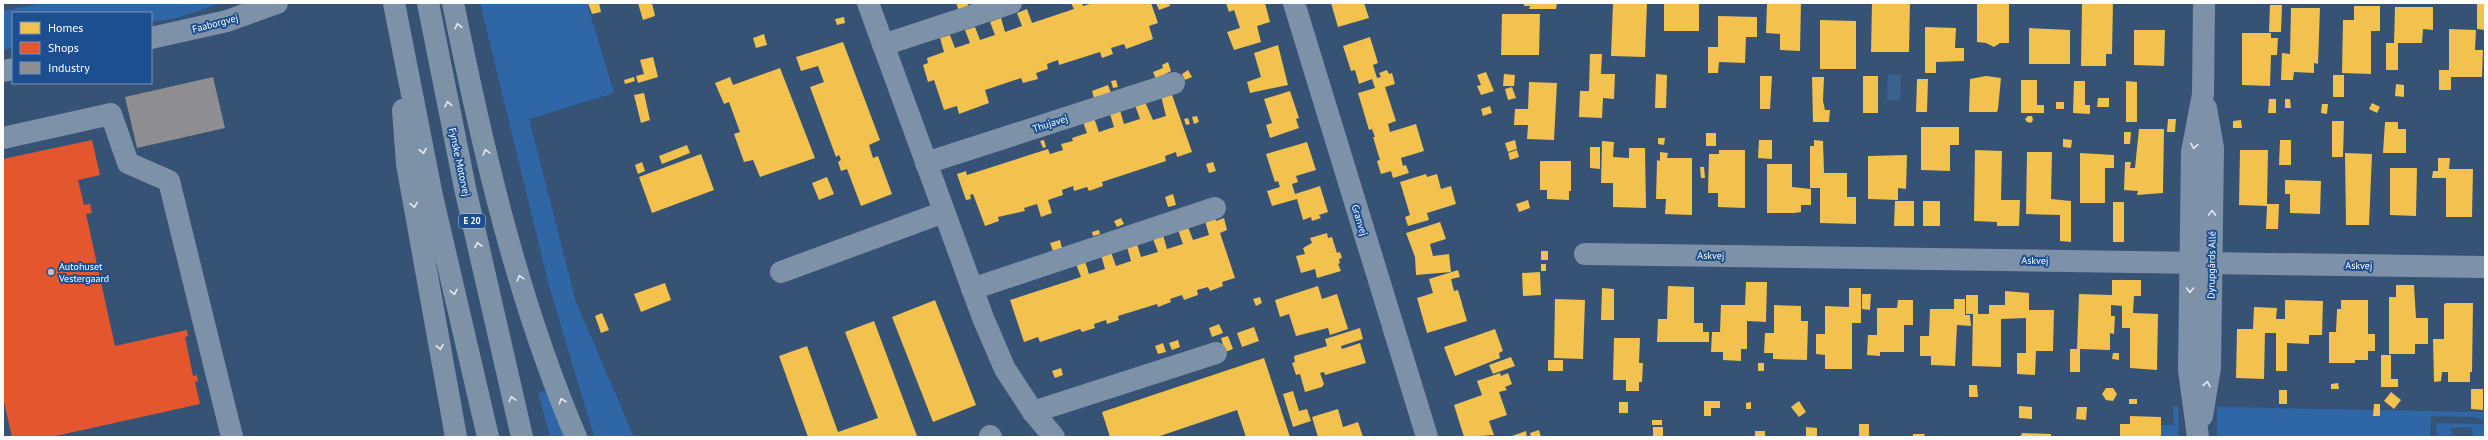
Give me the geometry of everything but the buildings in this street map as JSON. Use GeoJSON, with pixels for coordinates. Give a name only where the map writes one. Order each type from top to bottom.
{"type":"FeatureCollection","features":[{"type":"Feature","properties":{"kind":"highway","name":"Fynske Motorvej"},"geometry":{"type":"LineString","coordinates":[[428,3],[465,188],[522,437]]}},
{"type":"Feature","properties":{"kind":"highway"},"geometry":{"type":"LineString","coordinates":[[453,3],[476,118],[519,278],[576,437]]}},
{"type":"Feature","properties":{"kind":"highway"},"geometry":{"type":"LineString","coordinates":[[395,8],[407,164],[456,437]]}},
{"type":"Feature","properties":{"kind":"highway"},"geometry":{"type":"LineString","coordinates":[[395,8],[432,196],[488,437]]}},
{"type":"Feature","properties":{"kind":"street","name":"Faaborgvej"},"geometry":{"type":"LineString","coordinates":[[152,38],[227,21],[277,3]]}},
{"type":"Feature","properties":{"kind":"street"},"geometry":{"type":"LineString","coordinates":[[868,3],[972,288],[1005,369],[1033,412],[1054,437]]}},
{"type":"Feature","properties":{"kind":"street"},"geometry":{"type":"LineString","coordinates":[[883,46],[1012,3]]}},
{"type":"Feature","properties":{"kind":"street","name":"Granvej"},"geometry":{"type":"LineString","coordinates":[[1294,3],[1427,437]]}},
{"type":"Feature","properties":{"kind":"street","name":"Dyrupgårds Allé"},"geometry":{"type":"LineString","coordinates":[[2198,437],[2210,368],[2192,152],[2203,94],[2204,3]]}},
{"type":"Feature","properties":{"kind":"street","name":"Thujavej"},"geometry":{"type":"LineString","coordinates":[[926,163],[1174,82]]}},
{"type":"Feature","properties":{"kind":"street"},"geometry":{"type":"LineString","coordinates":[[3,138],[111,114],[128,162],[169,181],[232,437]]}},
{"type":"Feature","properties":{"kind":"street"},"geometry":{"type":"LineString","coordinates":[[972,288],[1215,208]]}},
{"type":"Feature","properties":{"kind":"street"},"geometry":{"type":"LineString","coordinates":[[781,272],[944,212]]}},
{"type":"Feature","properties":{"kind":"street","name":"Askvej"},"geometry":{"type":"LineString","coordinates":[[1585,254],[2201,262],[2485,268]]}},
{"type":"Feature","properties":{"kind":"street"},"geometry":{"type":"LineString","coordinates":[[1033,412],[1216,353]]}},
{"type":"Feature","properties":{"kind":"shaded area"},"geometry":{"type":"Polygon","coordinates":[[[41,3],[222,3],[177,18],[152,22],[152,12],[12,12],[12,48],[3,50],[3,11],[41,3]]]}},
{"type":"Feature","properties":{"kind":"shaded area"},"geometry":{"type":"Polygon","coordinates":[[[480,3],[587,3],[614,93],[529,119],[576,302],[634,437],[595,437],[592,430],[549,286],[480,3]]]}},
{"type":"Feature","properties":{"kind":"shaded area"},"geometry":{"type":"Polygon","coordinates":[[[1888,74],[1901,75],[1900,100],[1887,100],[1888,74]]]}},
{"type":"Feature","properties":{"kind":"shaded area"},"geometry":{"type":"Polygon","coordinates":[[[547,391],[565,437],[550,437],[538,393],[547,391]]]}},
{"type":"Feature","properties":{"kind":"shaded area"},"geometry":{"type":"Polygon","coordinates":[[[2173,406],[2179,407],[2178,437],[2161,437],[2161,425],[2174,425],[2173,406]]]}},
{"type":"Feature","properties":{"kind":"shaded area"},"geometry":{"type":"Polygon","coordinates":[[[2217,407],[2485,412],[2485,420],[2472,417],[2431,416],[2430,437],[2217,437],[2217,407]]]}},
{"type":"Feature","properties":{"kind":"shaded area"},"geometry":{"type":"Polygon","coordinates":[[[2436,423],[2482,424],[2485,426],[2485,437],[2473,437],[2472,427],[2451,428],[2452,437],[2437,437],[2436,423]]]}},
{"type":"Feature","properties":{"kind":"place","name":"Autohuset Vestergaard"},"geometry":{"type":"Point","coordinates":[51,272]}}]}
